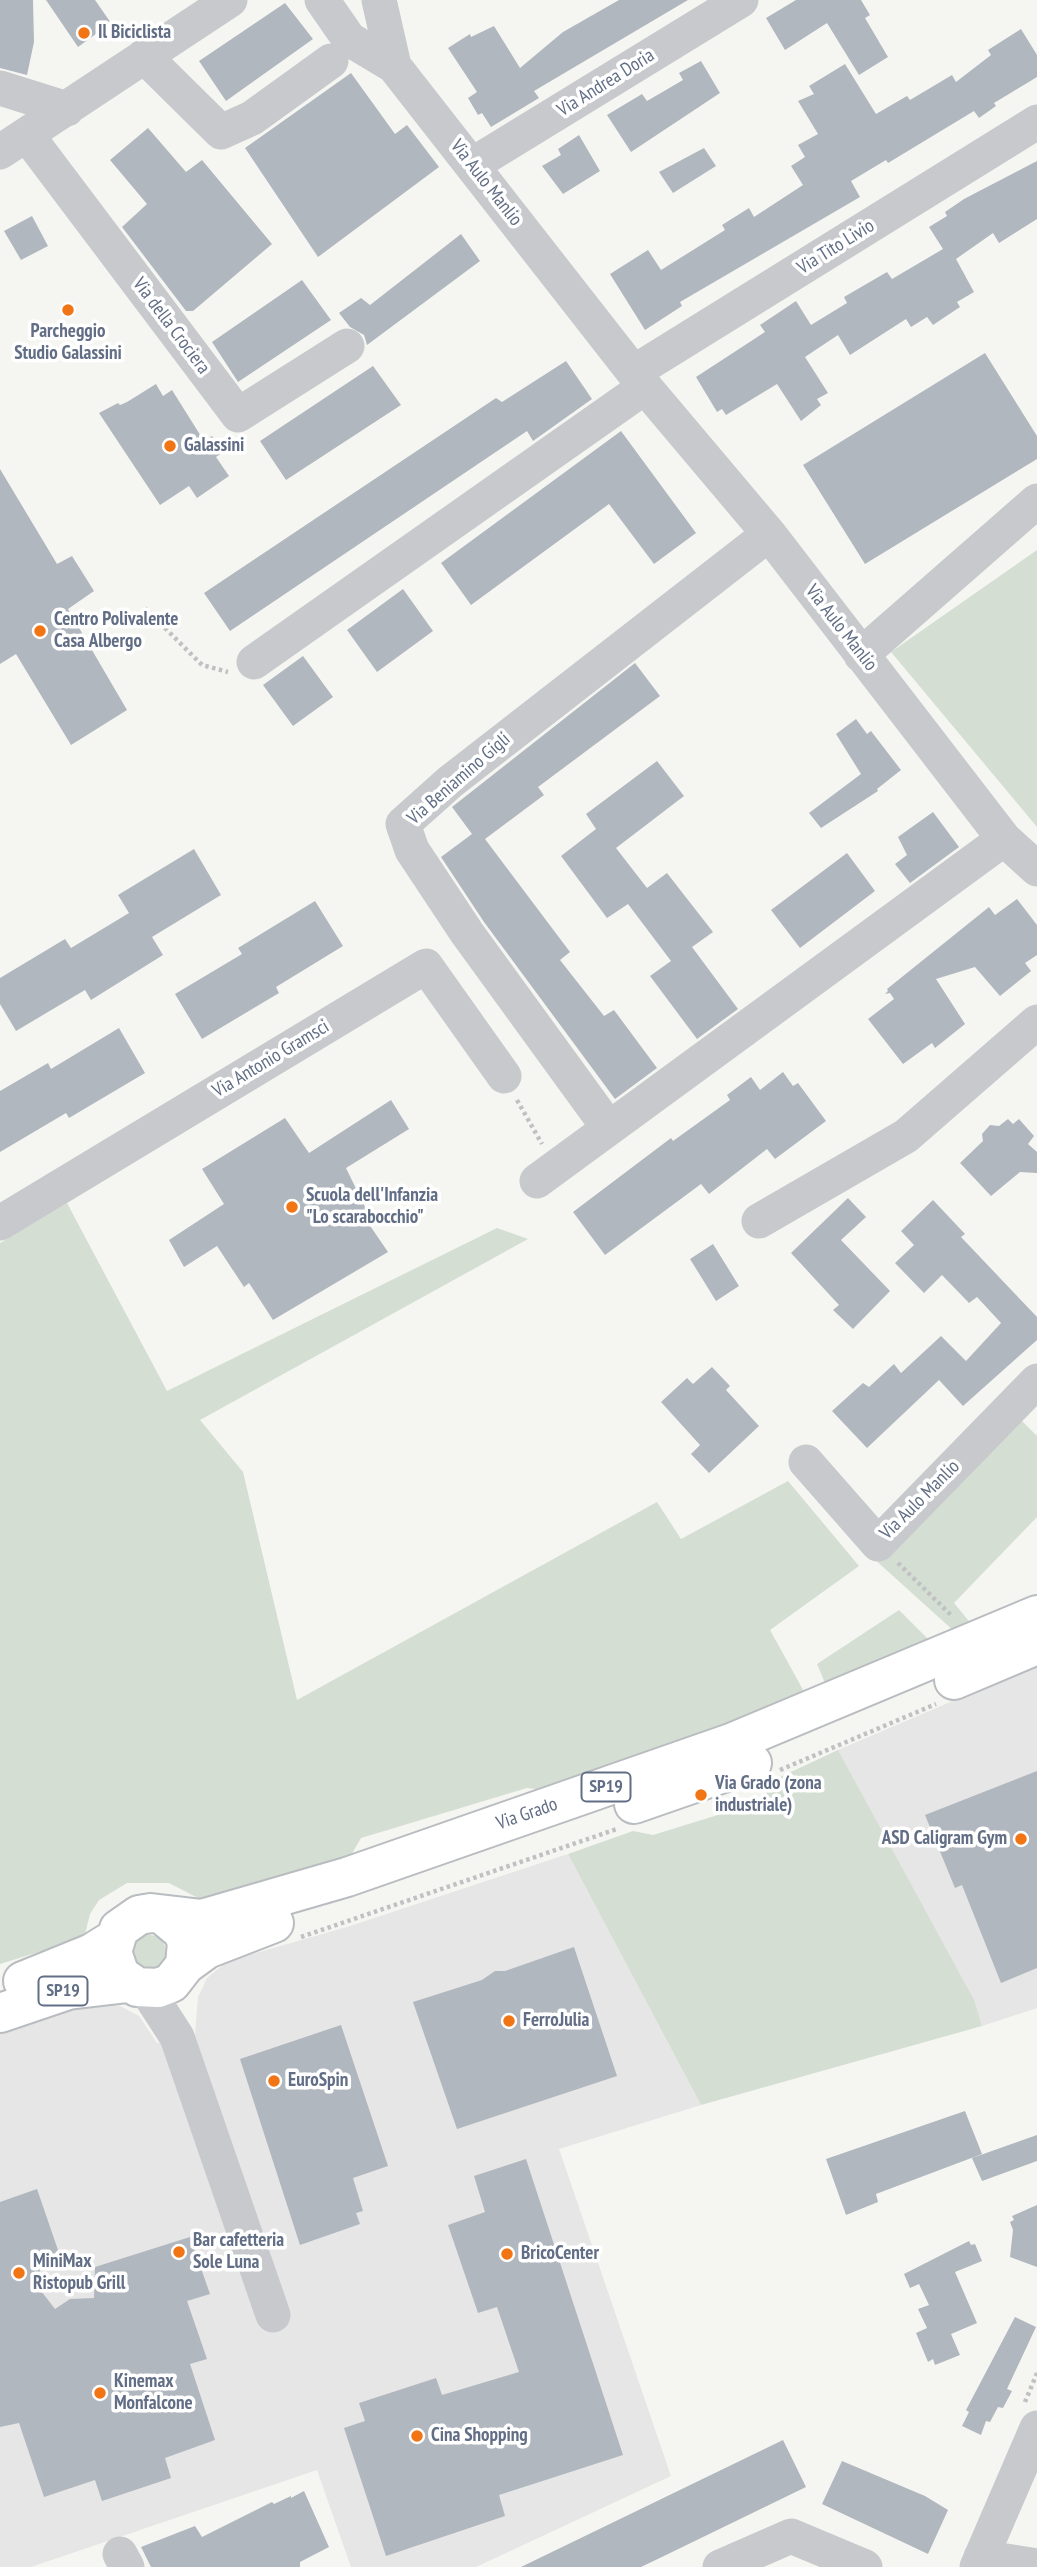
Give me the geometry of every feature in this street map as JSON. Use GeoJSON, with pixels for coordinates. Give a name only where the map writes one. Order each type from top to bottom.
{"type":"FeatureCollection","features":[{"type":"Feature","properties":{"kind":"main road","name":"Via Grado"},"geometry":{"type":"LineString","coordinates":[[0,1989],[41,1975],[113,1940],[128,1920],[152,1913],[202,1919],[347,1877],[731,1743],[1037,1615]]}},
{"type":"Feature","properties":{"kind":"main road","name":"Via Grado"},"geometry":{"type":"LineString","coordinates":[[0,2013],[68,1990],[137,1986],[159,1989],[206,1949],[235,1936],[695,1785],[1037,1645]]}},
{"type":"Feature","properties":{"kind":"main road"},"geometry":{"type":"LineString","coordinates":[[164,1916],[182,1931],[187,1942],[183,1970]]}},
{"type":"Feature","properties":{"kind":"main road"},"geometry":{"type":"LineString","coordinates":[[113,1940],[114,1964],[137,1986]]}},
{"type":"Feature","properties":{"kind":"street","name":"Via della Crociera"},"geometry":{"type":"LineString","coordinates":[[230,0],[13,143],[238,415],[346,346]]}},
{"type":"Feature","properties":{"kind":"street"},"geometry":{"type":"LineString","coordinates":[[322,0],[349,39],[394,66]]}},
{"type":"Feature","properties":{"kind":"street","name":"Via Aulo Manlio"},"geometry":{"type":"LineString","coordinates":[[379,0],[394,66],[640,380],[769,534],[1004,839],[1037,869]]}},
{"type":"Feature","properties":{"kind":"street","name":"Via Andrea Doria"},"geometry":{"type":"LineString","coordinates":[[472,165],[741,0]]}},
{"type":"Feature","properties":{"kind":"street"},"geometry":{"type":"LineString","coordinates":[[144,56],[221,132],[252,118],[331,61]]}},
{"type":"Feature","properties":{"kind":"street"},"geometry":{"type":"LineString","coordinates":[[0,88],[67,108]]}},
{"type":"Feature","properties":{"kind":"street","name":"Via Tito Livio"},"geometry":{"type":"LineString","coordinates":[[640,380],[1037,122]]}},
{"type":"Feature","properties":{"kind":"street"},"geometry":{"type":"LineString","coordinates":[[254,663],[640,380]]}},
{"type":"Feature","properties":{"kind":"street"},"geometry":{"type":"LineString","coordinates":[[861,654],[1037,501]]}},
{"type":"Feature","properties":{"kind":"street","name":"Via Beniamino Gigli"},"geometry":{"type":"LineString","coordinates":[[608,1127],[467,933],[412,850],[403,824],[450,782],[769,534]]}},
{"type":"Feature","properties":{"kind":"street"},"geometry":{"type":"LineString","coordinates":[[545,1174],[1004,839]]}},
{"type":"Feature","properties":{"kind":"street","name":"Via Antonio Gramsci"},"geometry":{"type":"LineString","coordinates":[[0,1223],[426,966],[504,1076]]}},
{"type":"Feature","properties":{"kind":"street"},"geometry":{"type":"LineString","coordinates":[[760,1221],[906,1136],[1037,1023]]}},
{"type":"Feature","properties":{"kind":"street","name":"Via Aulo Manlio"},"geometry":{"type":"LineString","coordinates":[[806,1462],[878,1544],[1037,1381]]}},
{"type":"Feature","properties":{"kind":"street"},"geometry":{"type":"LineString","coordinates":[[177,2038],[183,1970]]}},
{"type":"Feature","properties":{"kind":"street"},"geometry":{"type":"LineString","coordinates":[[137,1986],[177,2038],[273,2315]]}},
{"type":"Feature","properties":{"kind":"street"},"geometry":{"type":"LineString","coordinates":[[1037,2428],[979,2562],[1037,2566]]}},
{"type":"Feature","properties":{"kind":"street"},"geometry":{"type":"LineString","coordinates":[[720,2567],[791,2536],[865,2567]]}},
{"type":"Feature","properties":{"kind":"path"},"geometry":{"type":"LineString","coordinates":[[145,608],[202,665],[231,673],[254,663]]}},
{"type":"Feature","properties":{"kind":"path"},"geometry":{"type":"LineString","coordinates":[[504,1076],[545,1174]]}},
{"type":"Feature","properties":{"kind":"path"},"geometry":{"type":"LineString","coordinates":[[878,1544],[978,1641]]}},
{"type":"Feature","properties":{"kind":"path"},"geometry":{"type":"LineString","coordinates":[[770,1774],[948,1699]]}},
{"type":"Feature","properties":{"kind":"path"},"geometry":{"type":"LineString","coordinates":[[294,1939],[622,1827]]}},
{"type":"Feature","properties":{"kind":"shaded area"},"geometry":{"type":"Polygon","coordinates":[[[1037,550],[1037,827],[891,652],[1037,550]]]}},
{"type":"Feature","properties":{"kind":"shaded area"},"geometry":{"type":"Polygon","coordinates":[[[67,1203],[167,1391],[497,1228],[528,1239],[200,1420],[243,1472],[297,1700],[657,1502],[681,1539],[788,1481],[859,1566],[770,1630],[807,1697],[544,1790],[527,1788],[361,1838],[350,1857],[225,1896],[200,1899],[169,1883],[127,1883],[99,1900],[90,1914],[84,1938],[0,1964],[0,1243],[67,1203]]]}},
{"type":"Feature","properties":{"kind":"shaded area"},"geometry":{"type":"Polygon","coordinates":[[[1020,1419],[1037,1436],[1037,1517],[954,1603],[973,1626],[955,1632],[872,1557],[1020,1419]]]}},
{"type":"Feature","properties":{"kind":"shaded area"},"geometry":{"type":"Polygon","coordinates":[[[899,1610],[931,1642],[828,1690],[817,1664],[899,1610]]]}},
{"type":"Feature","properties":{"kind":"shaded area"},"geometry":{"type":"Polygon","coordinates":[[[1037,1665],[1037,2008],[982,2026],[973,2000],[838,1750],[1037,1665]]]}},
{"type":"Feature","properties":{"kind":"shaded area"},"geometry":{"type":"Polygon","coordinates":[[[838,1750],[974,2000],[982,2026],[701,2105],[568,1854],[633,1831],[653,1835],[760,1802],[778,1778],[838,1750]]]}},
{"type":"Feature","properties":{"kind":"shaded area"},"geometry":{"type":"Polygon","coordinates":[[[568,1854],[701,2105],[559,2149],[671,2476],[476,2567],[351,2567],[317,2470],[31,2567],[0,2567],[0,2034],[95,2002],[120,2006],[139,2016],[157,2043],[195,2034],[198,1997],[207,1978],[228,1961],[347,1927],[568,1854]]]}},
{"type":"Feature","properties":{"kind":"shaded area"},"geometry":{"type":"Polygon","coordinates":[[[149,1935],[161,1940],[166,1952],[161,1964],[149,1969],[137,1964],[132,1952],[137,1940],[149,1935]]]}},
{"type":"Feature","properties":{"kind":"building"},"geometry":{"type":"Polygon","coordinates":[[[0,0],[33,0],[34,42],[27,75],[0,68],[0,0]]]}},
{"type":"Feature","properties":{"kind":"building"},"geometry":{"type":"Polygon","coordinates":[[[46,0],[95,0],[111,23],[78,47],[46,0]]]}},
{"type":"Feature","properties":{"kind":"building"},"geometry":{"type":"Polygon","coordinates":[[[619,0],[688,0],[534,91],[539,98],[491,127],[482,113],[478,115],[468,98],[477,92],[448,48],[470,34],[471,37],[494,26],[520,68],[563,32],[619,0]]]}},
{"type":"Feature","properties":{"kind":"building"},"geometry":{"type":"Polygon","coordinates":[[[796,0],[861,0],[870,15],[865,18],[888,57],[859,75],[827,23],[785,50],[766,18],[796,0]]]}},
{"type":"Feature","properties":{"kind":"building"},"geometry":{"type":"Polygon","coordinates":[[[285,3],[313,39],[226,101],[199,61],[285,3]]]}},
{"type":"Feature","properties":{"kind":"building"},"geometry":{"type":"Polygon","coordinates":[[[1021,29],[1037,55],[1037,77],[994,103],[996,106],[979,118],[974,111],[888,163],[886,160],[851,181],[860,197],[680,302],[682,306],[645,330],[610,274],[648,250],[661,270],[725,230],[722,225],[749,208],[754,217],[803,185],[791,166],[805,157],[798,145],[818,134],[798,101],[814,94],[809,86],[845,64],[876,114],[907,96],[910,100],[952,75],[956,82],[991,55],[988,50],[1021,29]]]}},
{"type":"Feature","properties":{"kind":"building"},"geometry":{"type":"Polygon","coordinates":[[[701,61],[720,93],[631,152],[607,115],[642,94],[647,101],[683,80],[679,73],[701,61]]]}},
{"type":"Feature","properties":{"kind":"building"},"geometry":{"type":"Polygon","coordinates":[[[351,73],[395,134],[407,125],[439,167],[318,257],[245,148],[351,73]]]}},
{"type":"Feature","properties":{"kind":"building"},"geometry":{"type":"Polygon","coordinates":[[[148,128],[186,172],[202,160],[272,244],[193,311],[186,311],[122,227],[147,204],[110,160],[148,128]]]}},
{"type":"Feature","properties":{"kind":"building"},"geometry":{"type":"Polygon","coordinates":[[[579,135],[600,171],[563,194],[542,166],[561,155],[558,149],[579,135]]]}},
{"type":"Feature","properties":{"kind":"building"},"geometry":{"type":"Polygon","coordinates":[[[704,148],[716,166],[673,193],[659,172],[704,148]]]}},
{"type":"Feature","properties":{"kind":"building"},"geometry":{"type":"Polygon","coordinates":[[[1037,161],[1037,219],[999,243],[993,233],[956,259],[974,292],[957,302],[960,307],[933,325],[927,317],[911,327],[906,319],[850,355],[838,335],[805,357],[828,393],[817,399],[821,405],[801,421],[777,384],[726,415],[722,409],[717,412],[696,377],[765,332],[760,325],[796,301],[811,325],[847,303],[844,297],[887,272],[892,279],[943,249],[929,227],[947,216],[945,212],[964,199],[1037,161]]]}},
{"type":"Feature","properties":{"kind":"building"},"geometry":{"type":"Polygon","coordinates":[[[32,216],[48,246],[21,260],[4,231],[32,216]]]}},
{"type":"Feature","properties":{"kind":"building"},"geometry":{"type":"Polygon","coordinates":[[[461,234],[480,261],[367,345],[364,335],[350,327],[339,313],[361,298],[370,305],[461,234]]]}},
{"type":"Feature","properties":{"kind":"building"},"geometry":{"type":"Polygon","coordinates":[[[302,280],[331,320],[238,382],[212,342],[302,280]]]}},
{"type":"Feature","properties":{"kind":"building"},"geometry":{"type":"Polygon","coordinates":[[[985,353],[1037,436],[1037,459],[865,564],[803,465],[985,353]]]}},
{"type":"Feature","properties":{"kind":"building"},"geometry":{"type":"Polygon","coordinates":[[[566,361],[592,399],[533,441],[527,431],[230,631],[204,593],[496,398],[502,402],[566,361]]]}},
{"type":"Feature","properties":{"kind":"building"},"geometry":{"type":"Polygon","coordinates":[[[373,366],[401,405],[286,480],[260,441],[373,366]]]}},
{"type":"Feature","properties":{"kind":"building","name":"Galassini"},"geometry":{"type":"Polygon","coordinates":[[[156,384],[163,396],[172,390],[204,441],[212,436],[223,452],[216,457],[229,476],[197,498],[189,486],[160,505],[99,413],[118,403],[120,405],[127,402],[156,384]]]}},
{"type":"Feature","properties":{"kind":"building"},"geometry":{"type":"Polygon","coordinates":[[[621,431],[696,533],[654,564],[609,504],[471,605],[441,563],[621,431]]]}},
{"type":"Feature","properties":{"kind":"building","name":"Centro Polivalente Casa Albergo"},"geometry":{"type":"Polygon","coordinates":[[[0,469],[57,564],[72,556],[94,591],[68,609],[127,710],[71,745],[16,654],[0,664],[0,469]]]}},
{"type":"Feature","properties":{"kind":"building"},"geometry":{"type":"Polygon","coordinates":[[[403,589],[433,631],[377,672],[347,630],[403,589]]]}},
{"type":"Feature","properties":{"kind":"building"},"geometry":{"type":"Polygon","coordinates":[[[303,656],[333,697],[293,726],[263,685],[303,656]]]}},
{"type":"Feature","properties":{"kind":"building"},"geometry":{"type":"Polygon","coordinates":[[[635,663],[660,696],[538,787],[544,795],[485,839],[570,952],[560,960],[604,1016],[614,1010],[657,1068],[615,1099],[484,922],[441,857],[472,834],[452,807],[635,663]]]}},
{"type":"Feature","properties":{"kind":"building"},"geometry":{"type":"Polygon","coordinates":[[[856,719],[867,734],[871,731],[901,770],[877,789],[878,791],[821,828],[809,813],[861,774],[836,734],[856,719]]]}},
{"type":"Feature","properties":{"kind":"building"},"geometry":{"type":"Polygon","coordinates":[[[657,761],[684,796],[616,848],[647,888],[667,873],[713,932],[692,947],[738,1009],[697,1039],[650,976],[671,961],[628,904],[607,918],[561,856],[596,829],[586,814],[657,761]]]}},
{"type":"Feature","properties":{"kind":"building"},"geometry":{"type":"Polygon","coordinates":[[[933,812],[959,847],[910,883],[895,864],[907,855],[898,837],[933,812]]]}},
{"type":"Feature","properties":{"kind":"building"},"geometry":{"type":"Polygon","coordinates":[[[194,849],[221,895],[152,937],[163,955],[91,1000],[85,990],[16,1031],[0,1004],[0,978],[65,939],[71,948],[129,913],[118,895],[194,849]]]}},
{"type":"Feature","properties":{"kind":"building"},"geometry":{"type":"Polygon","coordinates":[[[847,853],[875,891],[800,948],[771,910],[847,853]]]}},
{"type":"Feature","properties":{"kind":"building"},"geometry":{"type":"Polygon","coordinates":[[[1017,899],[1037,925],[1037,955],[1025,963],[1031,971],[1000,996],[975,967],[936,979],[965,1024],[935,1048],[932,1043],[903,1064],[868,1019],[894,999],[890,993],[885,994],[887,989],[989,907],[995,915],[1017,899]]]}},
{"type":"Feature","properties":{"kind":"building"},"geometry":{"type":"Polygon","coordinates":[[[315,901],[343,946],[276,987],[279,993],[202,1039],[175,994],[242,954],[238,948],[315,901]]]}},
{"type":"Feature","properties":{"kind":"building"},"geometry":{"type":"Polygon","coordinates":[[[119,1028],[145,1073],[69,1118],[66,1113],[0,1152],[0,1091],[48,1063],[51,1069],[119,1028]]]}},
{"type":"Feature","properties":{"kind":"building"},"geometry":{"type":"Polygon","coordinates":[[[783,1072],[793,1086],[798,1083],[826,1121],[775,1159],[767,1149],[709,1194],[701,1184],[605,1255],[573,1212],[671,1138],[673,1141],[730,1100],[727,1095],[751,1077],[760,1090],[783,1072]]]}},
{"type":"Feature","properties":{"kind":"building","name":"Scuola dell'Infanzia \"Lo scarabocchio\""},"geometry":{"type":"Polygon","coordinates":[[[391,1100],[409,1129],[346,1168],[367,1211],[362,1214],[388,1252],[273,1320],[249,1283],[244,1287],[217,1246],[184,1267],[169,1240],[224,1204],[202,1169],[285,1118],[309,1153],[391,1100]]]}},
{"type":"Feature","properties":{"kind":"building"},"geometry":{"type":"Polygon","coordinates":[[[1008,1119],[1013,1124],[1019,1119],[1034,1136],[1028,1144],[1037,1152],[1037,1173],[1020,1172],[991,1196],[960,1163],[983,1141],[982,1134],[990,1125],[999,1126],[1008,1119]]]}},
{"type":"Feature","properties":{"kind":"building"},"geometry":{"type":"Polygon","coordinates":[[[848,1198],[866,1217],[841,1240],[890,1291],[853,1329],[833,1310],[839,1305],[791,1253],[848,1198]]]}},
{"type":"Feature","properties":{"kind":"building"},"geometry":{"type":"Polygon","coordinates":[[[933,1200],[965,1234],[961,1237],[1037,1317],[1037,1340],[963,1406],[939,1380],[867,1448],[832,1411],[863,1383],[869,1387],[894,1364],[901,1373],[941,1336],[966,1361],[1001,1323],[977,1297],[969,1303],[942,1275],[924,1293],[895,1263],[914,1245],[901,1231],[933,1200]]]}},
{"type":"Feature","properties":{"kind":"building"},"geometry":{"type":"Polygon","coordinates":[[[713,1244],[739,1286],[716,1301],[690,1259],[713,1244]]]}},
{"type":"Feature","properties":{"kind":"building"},"geometry":{"type":"Polygon","coordinates":[[[712,1367],[730,1386],[726,1390],[759,1426],[709,1473],[691,1454],[700,1445],[661,1402],[687,1378],[693,1384],[712,1367]]]}},
{"type":"Feature","properties":{"kind":"building"},"geometry":{"type":"Polygon","coordinates":[[[1037,1771],[1037,1968],[1001,1983],[962,1885],[955,1888],[925,1815],[1037,1771]]]}},
{"type":"Feature","properties":{"kind":"building","name":"FerroJulia"},"geometry":{"type":"Polygon","coordinates":[[[574,1947],[617,2076],[457,2129],[413,2002],[482,1980],[495,1971],[505,1971],[574,1947]]]}},
{"type":"Feature","properties":{"kind":"building"},"geometry":{"type":"Polygon","coordinates":[[[341,2025],[388,2166],[353,2178],[363,2211],[356,2213],[360,2224],[300,2245],[240,2059],[341,2025]]]}},
{"type":"Feature","properties":{"kind":"building"},"geometry":{"type":"Polygon","coordinates":[[[965,2111],[982,2154],[876,2194],[878,2202],[846,2215],[826,2159],[965,2111]]]}},
{"type":"Feature","properties":{"kind":"building"},"geometry":{"type":"Polygon","coordinates":[[[1037,2135],[1037,2161],[982,2181],[972,2158],[1037,2135]]]}},
{"type":"Feature","properties":{"kind":"building"},"geometry":{"type":"Polygon","coordinates":[[[526,2159],[623,2455],[499,2495],[505,2516],[386,2556],[344,2428],[365,2421],[359,2403],[436,2378],[442,2395],[519,2372],[497,2307],[478,2313],[448,2225],[485,2212],[474,2176],[526,2159]]]}},
{"type":"Feature","properties":{"kind":"building","name":"Kinemax Monfalcone"},"geometry":{"type":"Polygon","coordinates":[[[37,2189],[58,2250],[40,2268],[38,2287],[55,2309],[70,2299],[94,2298],[95,2267],[190,2237],[210,2294],[187,2301],[207,2359],[190,2364],[215,2440],[165,2458],[171,2478],[102,2501],[95,2480],[44,2497],[19,2423],[0,2427],[0,2202],[37,2189]]]}},
{"type":"Feature","properties":{"kind":"building"},"geometry":{"type":"Polygon","coordinates":[[[1037,2205],[1037,2267],[1010,2257],[1013,2230],[1010,2222],[1014,2220],[1012,2216],[1037,2205]]]}},
{"type":"Feature","properties":{"kind":"building"},"geometry":{"type":"Polygon","coordinates":[[[969,2241],[971,2245],[975,2244],[982,2261],[955,2272],[977,2323],[951,2334],[960,2355],[935,2365],[933,2359],[928,2362],[916,2333],[927,2328],[918,2309],[929,2305],[919,2284],[910,2288],[904,2274],[969,2241]]]}},
{"type":"Feature","properties":{"kind":"building"},"geometry":{"type":"Polygon","coordinates":[[[1015,2317],[1036,2327],[1007,2389],[1012,2391],[1003,2408],[998,2407],[990,2422],[986,2421],[981,2435],[962,2426],[969,2412],[966,2410],[1015,2317]]]}},
{"type":"Feature","properties":{"kind":"building"},"geometry":{"type":"Polygon","coordinates":[[[783,2440],[806,2487],[666,2555],[641,2567],[521,2567],[783,2440]]]}},
{"type":"Feature","properties":{"kind":"building"},"geometry":{"type":"Polygon","coordinates":[[[842,2461],[925,2496],[948,2510],[928,2554],[822,2504],[842,2461]]]}},
{"type":"Feature","properties":{"kind":"building"},"geometry":{"type":"Polygon","coordinates":[[[304,2491],[329,2547],[300,2562],[300,2567],[151,2567],[141,2547],[195,2526],[202,2537],[272,2502],[274,2504],[304,2491]]]}},
{"type":"Feature","properties":{"kind":"place","name":"Il Biciclista"},"geometry":{"type":"Point","coordinates":[84,33]}},
{"type":"Feature","properties":{"kind":"place","name":"Parcheggio Studio Galassini"},"geometry":{"type":"Point","coordinates":[68,310]}},
{"type":"Feature","properties":{"kind":"place","name":"Galassini"},"geometry":{"type":"Point","coordinates":[170,446]}},
{"type":"Feature","properties":{"kind":"place","name":"Centro Polivalente Casa Albergo"},"geometry":{"type":"Point","coordinates":[40,631]}},
{"type":"Feature","properties":{"kind":"place","name":"Scuola dell'Infanzia \"Lo scarabocchio\""},"geometry":{"type":"Point","coordinates":[292,1207]}},
{"type":"Feature","properties":{"kind":"place","name":"Via Grado (zona industriale)"},"geometry":{"type":"Point","coordinates":[701,1795]}},
{"type":"Feature","properties":{"kind":"place","name":"ASD Caligram Gym"},"geometry":{"type":"Point","coordinates":[1021,1839]}},
{"type":"Feature","properties":{"kind":"place","name":"FerroJulia"},"geometry":{"type":"Point","coordinates":[509,2021]}},
{"type":"Feature","properties":{"kind":"place","name":"EuroSpin"},"geometry":{"type":"Point","coordinates":[274,2081]}},
{"type":"Feature","properties":{"kind":"place","name":"Bar cafetteria Sole Luna"},"geometry":{"type":"Point","coordinates":[179,2252]}},
{"type":"Feature","properties":{"kind":"place","name":"BricoCenter"},"geometry":{"type":"Point","coordinates":[507,2254]}},
{"type":"Feature","properties":{"kind":"place","name":"MiniMax Ristopub Grill"},"geometry":{"type":"Point","coordinates":[19,2273]}},
{"type":"Feature","properties":{"kind":"place","name":"Kinemax Monfalcone"},"geometry":{"type":"Point","coordinates":[100,2393]}},
{"type":"Feature","properties":{"kind":"place","name":"Cina Shopping"},"geometry":{"type":"Point","coordinates":[417,2436]}}]}
